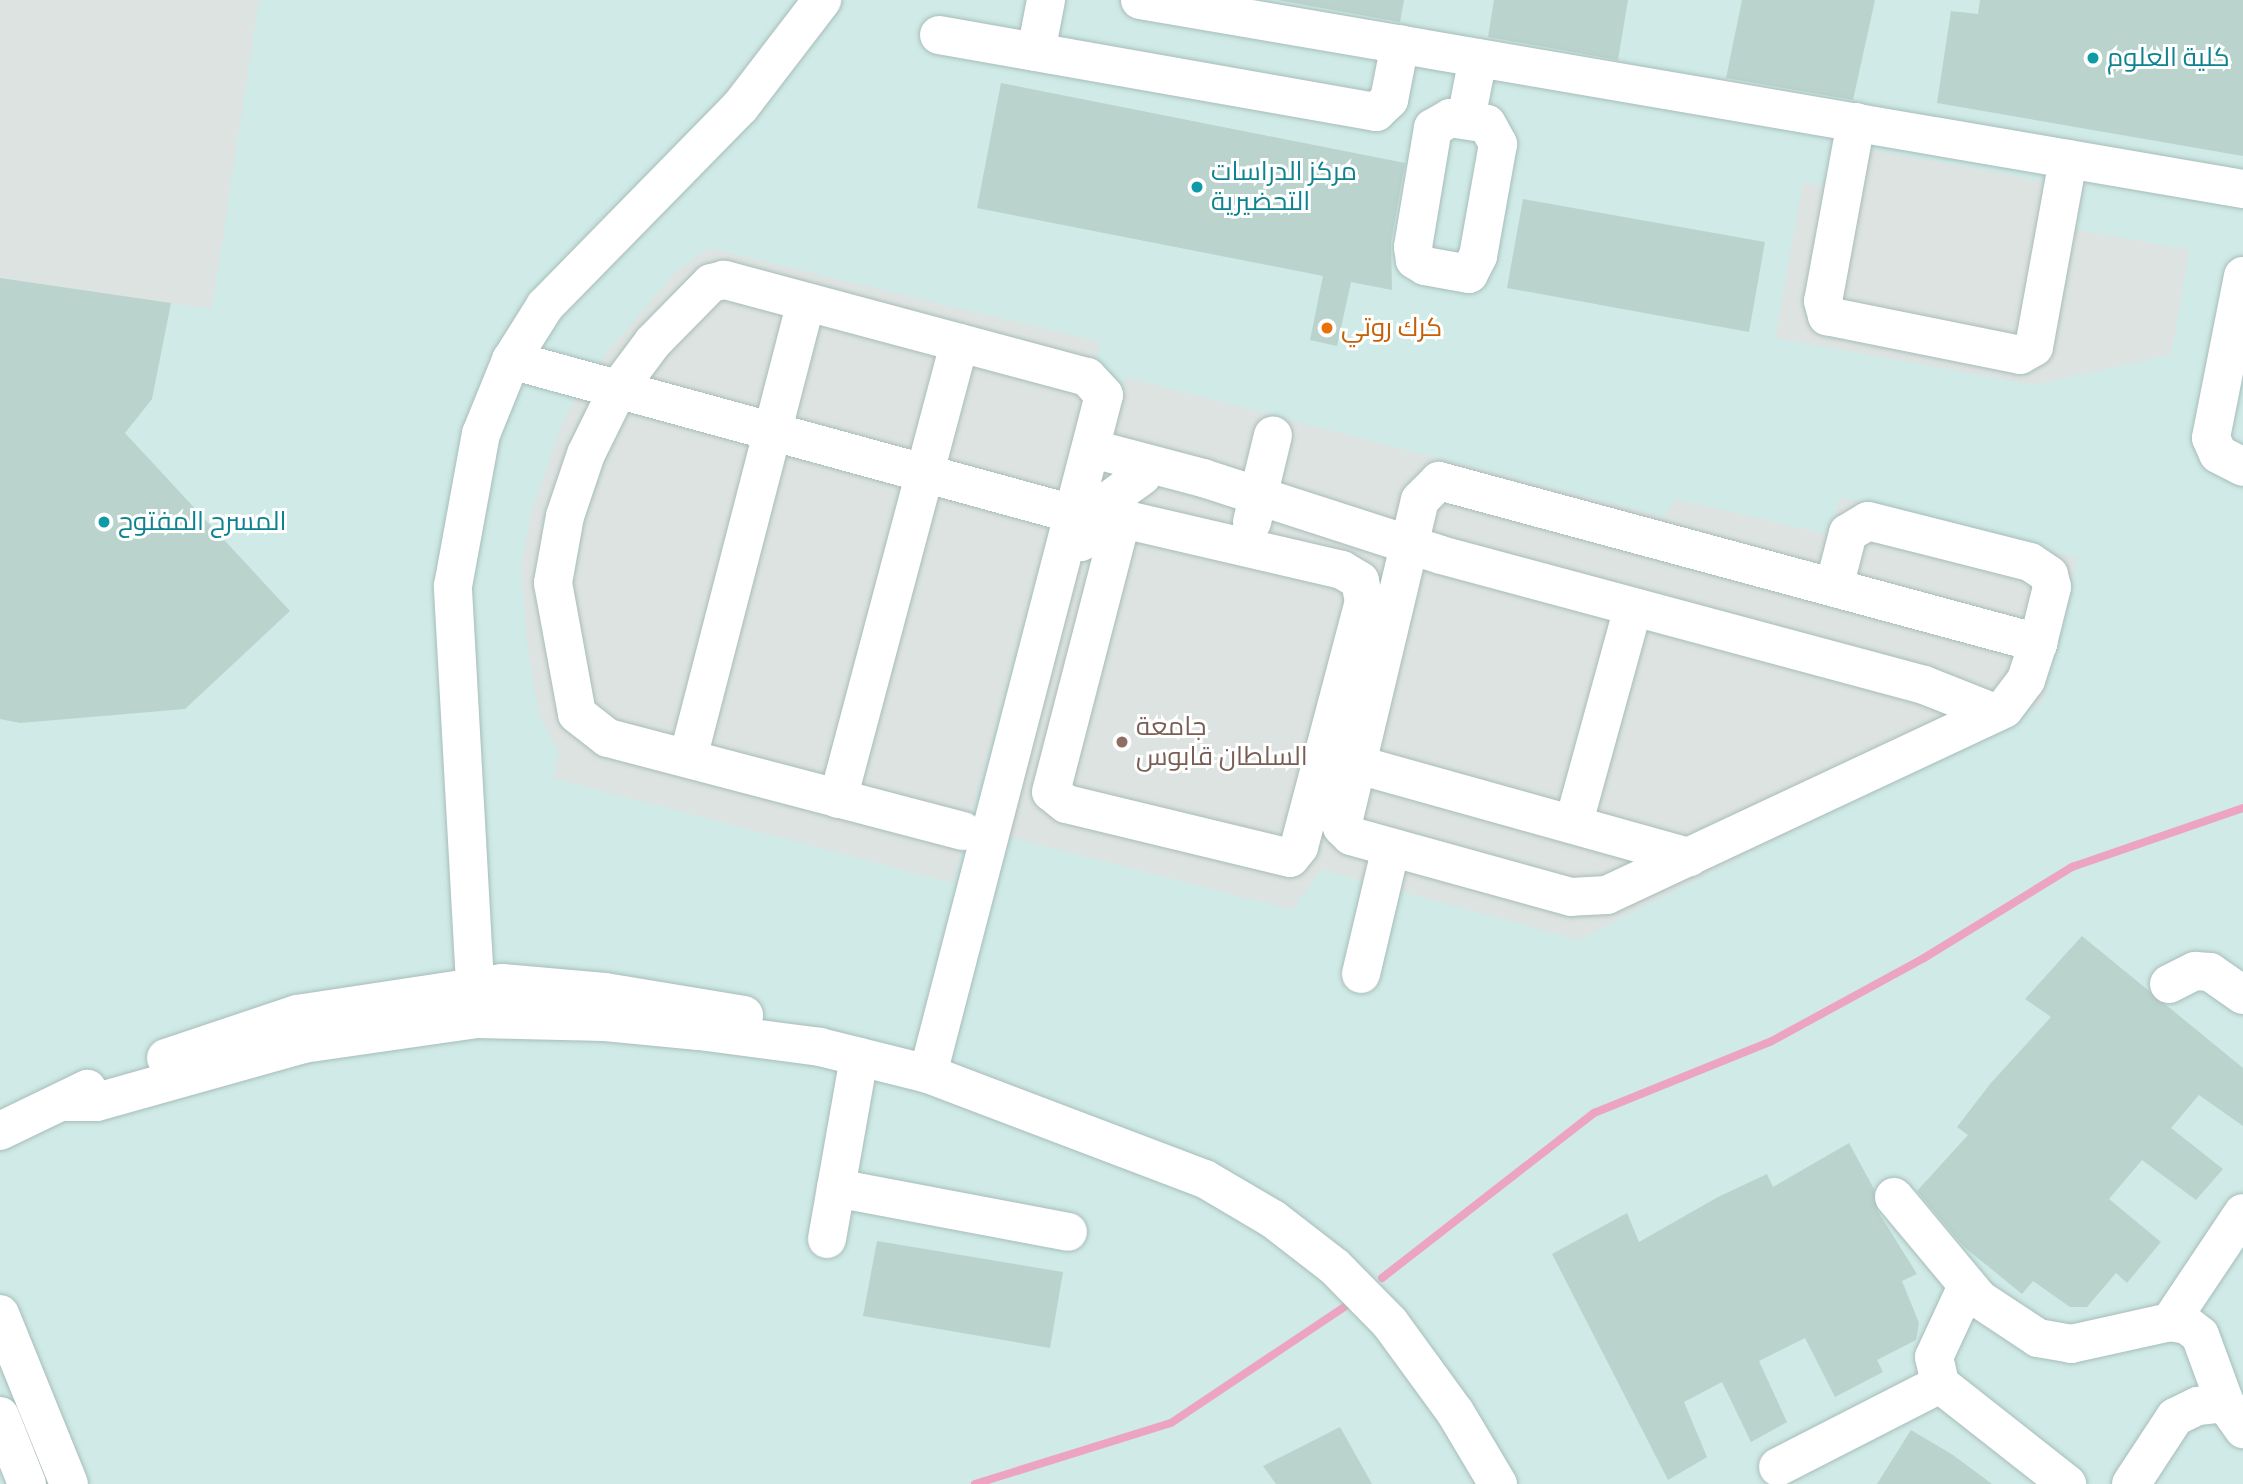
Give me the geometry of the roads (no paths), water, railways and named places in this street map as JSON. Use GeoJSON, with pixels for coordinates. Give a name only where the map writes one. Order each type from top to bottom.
{"type":"FeatureCollection","features":[{"type":"Feature","properties":{"kind":"lane"},"geometry":{"type":"LineString","coordinates":[[473,996],[453,586],[478,447],[517,351],[545,306],[740,107],[822,0]]}},
{"type":"Feature","properties":{"kind":"lane"},"geometry":{"type":"LineString","coordinates":[[1036,52],[1046,0]]}},
{"type":"Feature","properties":{"kind":"lane"},"geometry":{"type":"LineString","coordinates":[[1140,0],[1199,5],[1478,58],[2243,189]]}},
{"type":"Feature","properties":{"kind":"lane"},"geometry":{"type":"LineString","coordinates":[[939,35],[1376,112],[1389,100],[1400,44]]}},
{"type":"Feature","properties":{"kind":"lane"},"geometry":{"type":"LineString","coordinates":[[1466,119],[1478,58]]}},
{"type":"Feature","properties":{"kind":"lane"},"geometry":{"type":"LineString","coordinates":[[1856,122],[1823,301],[1827,316],[2020,355],[2034,347],[2068,159]]}},
{"type":"Feature","properties":{"kind":"lane"},"geometry":{"type":"LineString","coordinates":[[2243,276],[2211,438],[2218,454],[2243,467]]}},
{"type":"Feature","properties":{"kind":"lane"},"geometry":{"type":"LineString","coordinates":[[928,1074],[1066,555],[1087,488],[1104,403],[1095,381],[724,280],[711,283],[624,380],[586,454],[565,516],[552,583],[572,702],[585,725],[608,738],[962,831]]}},
{"type":"Feature","properties":{"kind":"lane"},"geometry":{"type":"LineString","coordinates":[[688,758],[806,302]]}},
{"type":"Feature","properties":{"kind":"lane"},"geometry":{"type":"LineString","coordinates":[[838,799],[959,343]]}},
{"type":"Feature","properties":{"kind":"lane"},"geometry":{"type":"LineString","coordinates":[[517,351],[927,462],[1087,488],[1119,490],[1142,476]]}},
{"type":"Feature","properties":{"kind":"lane"},"geometry":{"type":"LineString","coordinates":[[1257,549],[1285,438]]}},
{"type":"Feature","properties":{"kind":"lane"},"geometry":{"type":"LineString","coordinates":[[1087,488],[1142,476],[1202,489],[1222,488]]}},
{"type":"Feature","properties":{"kind":"lane"},"geometry":{"type":"LineString","coordinates":[[1834,587],[1848,533],[1868,521],[2030,562],[2049,575],[2052,587],[2038,643],[2021,691],[1995,713],[1607,895],[1583,900],[1351,836],[1342,827],[1355,764],[1423,491],[1430,484],[1449,482],[2038,643]]}},
{"type":"Feature","properties":{"kind":"lane"},"geometry":{"type":"LineString","coordinates":[[1087,488],[1222,488],[1633,608],[1924,685],[1995,713]]}},
{"type":"Feature","properties":{"kind":"lane"},"geometry":{"type":"LineString","coordinates":[[1134,519],[1257,549],[1352,573],[1364,590],[1295,854],[1275,858],[1054,798],[1050,779],[1122,524],[1134,519]]}},
{"type":"Feature","properties":{"kind":"lane"},"geometry":{"type":"LineString","coordinates":[[1574,822],[1633,608]]}},
{"type":"Feature","properties":{"kind":"lane"},"geometry":{"type":"LineString","coordinates":[[1355,764],[1574,822],[1689,856]]}},
{"type":"Feature","properties":{"kind":"lane"},"geometry":{"type":"LineString","coordinates":[[1361,974],[1391,847]]}},
{"type":"Feature","properties":{"kind":"lane"},"geometry":{"type":"LineString","coordinates":[[2169,984],[2195,971],[2210,972],[2243,995]]}},
{"type":"Feature","properties":{"kind":"lane"},"geometry":{"type":"LineString","coordinates":[[0,1131],[65,1102],[97,1102],[473,996],[605,1022],[820,1047],[928,1074],[1205,1179],[1273,1219],[1335,1267],[1390,1323],[1455,1412],[1498,1484]]}},
{"type":"Feature","properties":{"kind":"lane"},"geometry":{"type":"LineString","coordinates":[[828,1239],[859,1057]]}},
{"type":"Feature","properties":{"kind":"lane"},"geometry":{"type":"LineString","coordinates":[[836,1188],[1068,1232]]}},
{"type":"Feature","properties":{"kind":"lane"},"geometry":{"type":"LineString","coordinates":[[1894,1197],[1967,1286],[2022,1330],[2054,1343],[2088,1342],[2170,1322],[2187,1325],[2200,1335],[2234,1416]]}},
{"type":"Feature","properties":{"kind":"lane"},"geometry":{"type":"LineString","coordinates":[[2170,1322],[2243,1213]]}},
{"type":"Feature","properties":{"kind":"lane"},"geometry":{"type":"LineString","coordinates":[[1967,1286],[1934,1357],[1940,1384],[2067,1484]]}},
{"type":"Feature","properties":{"kind":"lane"},"geometry":{"type":"LineString","coordinates":[[0,1298],[15,1350]]}},
{"type":"Feature","properties":{"kind":"lane"},"geometry":{"type":"LineString","coordinates":[[0,1314],[69,1484]]}},
{"type":"Feature","properties":{"kind":"lane"},"geometry":{"type":"LineString","coordinates":[[1778,1467],[1940,1384]]}},
{"type":"Feature","properties":{"kind":"lane"},"geometry":{"type":"LineString","coordinates":[[2131,1484],[2175,1417],[2198,1406],[2234,1416]]}},
{"type":"Feature","properties":{"kind":"lane"},"geometry":{"type":"LineString","coordinates":[[0,1416],[27,1484]]}},
{"type":"Feature","properties":{"kind":"waterway"},"geometry":{"type":"LineString","coordinates":[[1382,1278],[1594,1113],[1770,1042],[1924,958],[2072,867],[2243,808]]}},
{"type":"Feature","properties":{"kind":"waterway"},"geometry":{"type":"LineString","coordinates":[[975,1484],[1171,1423],[1352,1302]]}},
{"type":"Feature","properties":{"kind":"place","name":"كلية العلوم"},"geometry":{"type":"Point","coordinates":[2093,58]}},
{"type":"Feature","properties":{"kind":"place","name":"مركز الدراسات التحضيرية"},"geometry":{"type":"Point","coordinates":[1197,187]}},
{"type":"Feature","properties":{"kind":"place","name":"كرك روتي"},"geometry":{"type":"Point","coordinates":[1327,328]}},
{"type":"Feature","properties":{"kind":"place","name":"المسرح المفتوح"},"geometry":{"type":"Point","coordinates":[104,522]}},
{"type":"Feature","properties":{"kind":"place","name":"جامعة السلطان قابوس"},"geometry":{"type":"Point","coordinates":[1122,742]}}]}
